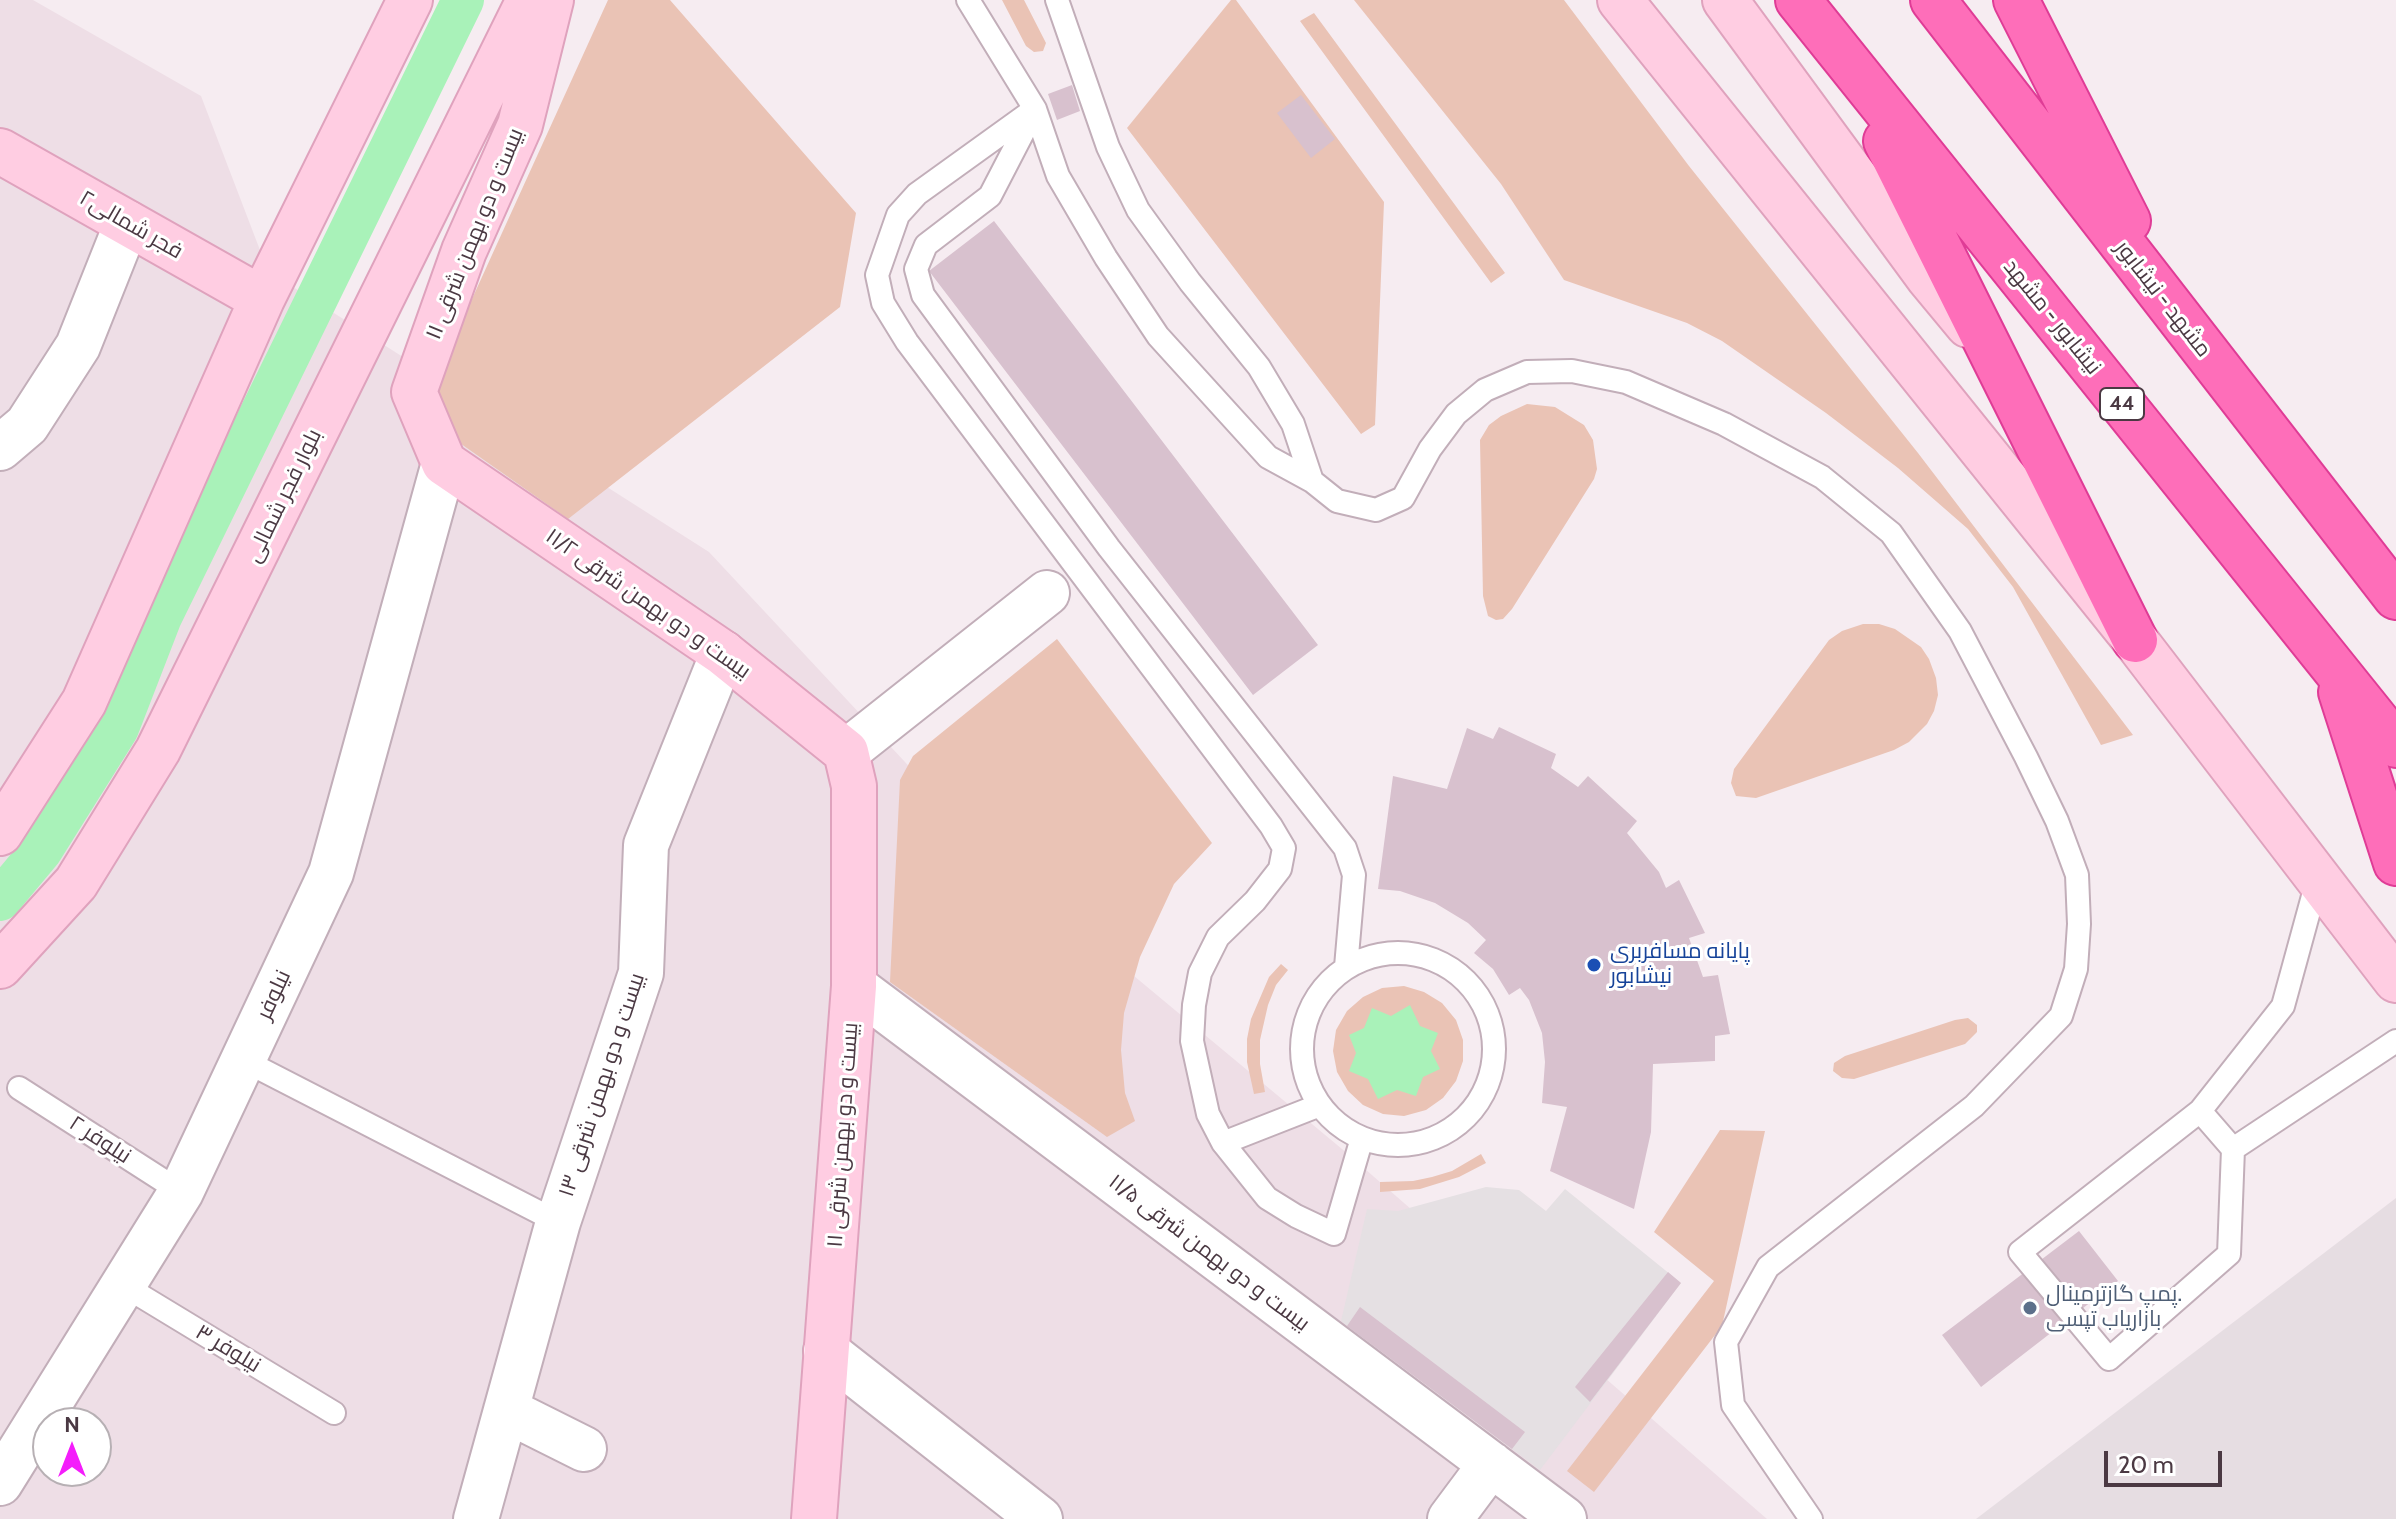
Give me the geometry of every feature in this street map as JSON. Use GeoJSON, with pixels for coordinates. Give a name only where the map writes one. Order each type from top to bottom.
{"type":"FeatureCollection","features":[{"type":"Feature","properties":{"kind":"highway","name":"نیشابور - مشهد"},"geometry":{"type":"LineString","coordinates":[[1798,0],[2396,745]]}},
{"type":"Feature","properties":{"kind":"highway","name":"مشهد - نیشابور"},"geometry":{"type":"LineString","coordinates":[[1933,0],[2396,597]]}},
{"type":"Feature","properties":{"kind":"highway"},"geometry":{"type":"LineString","coordinates":[[2016,0],[2178,319]]}},
{"type":"Feature","properties":{"kind":"highway"},"geometry":{"type":"LineString","coordinates":[[1847,63],[2135,640]]}},
{"type":"Feature","properties":{"kind":"highway"},"geometry":{"type":"LineString","coordinates":[[2331,663],[2396,863]]}},
{"type":"Feature","properties":{"kind":"street"},"geometry":{"type":"LineString","coordinates":[[0,833],[84,702],[262,299],[410,0]]}},
{"type":"Feature","properties":{"kind":"street","name":"بلوار فجر شمالی"},"geometry":{"type":"LineString","coordinates":[[0,966],[76,883],[158,750],[529,0]]}},
{"type":"Feature","properties":{"kind":"street","name":"بیست و دو بهمن شرقی ۱۱"},"geometry":{"type":"LineString","coordinates":[[444,463],[414,392],[464,251],[520,125],[551,0]]}},
{"type":"Feature","properties":{"kind":"street"},"geometry":{"type":"LineString","coordinates":[[1620,0],[2135,640],[2396,980]]}},
{"type":"Feature","properties":{"kind":"street"},"geometry":{"type":"LineString","coordinates":[[1725,0],[1929,278],[1993,356]]}},
{"type":"Feature","properties":{"kind":"street","name":"فجر شمالی۲"},"geometry":{"type":"LineString","coordinates":[[0,151],[262,299]]}},
{"type":"Feature","properties":{"kind":"street"},"geometry":{"type":"LineString","coordinates":[[0,448],[27,425],[78,346],[127,223]]}},
{"type":"Feature","properties":{"kind":"street","name":"بیست و دو بهمن شرقی ۱۱/۲"},"geometry":{"type":"LineString","coordinates":[[444,463],[723,653],[846,752]]}},
{"type":"Feature","properties":{"kind":"street","name":"نیلوفر"},"geometry":{"type":"LineString","coordinates":[[0,1483],[181,1192],[331,873],[444,463]]}},
{"type":"Feature","properties":{"kind":"street"},"geometry":{"type":"LineString","coordinates":[[846,752],[1047,593]]}},
{"type":"Feature","properties":{"kind":"street","name":"بیست و دو بهمن شرقی ۱۳"},"geometry":{"type":"LineString","coordinates":[[476,1519],[558,1222],[641,973],[646,845],[723,653]]}},
{"type":"Feature","properties":{"kind":"street","name":"بیست و دو بهمن شرقی ۱۱"},"geometry":{"type":"LineString","coordinates":[[814,1519],[854,986],[854,786],[846,752]]}},
{"type":"Feature","properties":{"kind":"street","name":"بیست و دو بهمن شرقی ۱۱/۵"},"geometry":{"type":"LineString","coordinates":[[854,986],[1564,1519]]}},
{"type":"Feature","properties":{"kind":"street"},"geometry":{"type":"LineString","coordinates":[[826,1351],[1040,1519]]}},
{"type":"Feature","properties":{"kind":"street"},"geometry":{"type":"LineString","coordinates":[[506,1410],[584,1449]]}},
{"type":"Feature","properties":{"kind":"street"},"geometry":{"type":"LineString","coordinates":[[1450,1519],[1491,1464]]}},
{"type":"Feature","properties":{"kind":"lane"},"geometry":{"type":"LineString","coordinates":[[968,0],[1035,109],[1058,176],[1106,258],[1158,336],[1268,457],[1312,481],[1337,501],[1376,510],[1403,498],[1430,449],[1456,414],[1485,390],[1527,372],[1572,371],[1626,382],[1724,424],[1822,477],[1891,533],[1960,631],[2057,821],[2077,875],[2079,924],[2076,969],[2061,1016],[1974,1106],[1768,1267],[1726,1342],[1733,1405],[1811,1519]]}},
{"type":"Feature","properties":{"kind":"lane"},"geometry":{"type":"LineString","coordinates":[[1057,0],[1108,147],[1138,210],[1190,282],[1259,367],[1293,424],[1312,481]]}},
{"type":"Feature","properties":{"kind":"lane"},"geometry":{"type":"LineString","coordinates":[[1035,109],[990,196],[926,245],[916,269],[923,295],[1109,548],[1345,848],[1354,875],[1346,967]]}},
{"type":"Feature","properties":{"kind":"lane"},"geometry":{"type":"LineString","coordinates":[[1035,109],[917,194],[898,215],[877,275],[883,303],[907,342],[1271,826],[1284,848],[1280,869],[1255,901],[1218,937],[1200,973],[1192,1041],[1208,1114],[1223,1143],[1267,1198],[1334,1234],[1362,1138]]}},
{"type":"Feature","properties":{"kind":"lane"},"geometry":{"type":"LineString","coordinates":[[2200,1111],[2233,1149],[2229,1254],[2109,1359],[2020,1252],[2200,1111],[2283,1006],[2318,878]]}},
{"type":"Feature","properties":{"kind":"lane"},"geometry":{"type":"LineString","coordinates":[[1404,953],[1434,959],[1460,975],[1480,997],[1492,1025],[1495,1055],[1488,1085],[1472,1111],[1450,1130],[1421,1142],[1391,1145],[1362,1138],[1339,1125],[1320,1105],[1305,1077],[1301,1046],[1307,1016],[1322,988],[1346,967],[1374,955],[1404,953]]}},
{"type":"Feature","properties":{"kind":"lane"},"geometry":{"type":"LineString","coordinates":[[2233,1149],[2396,1041]]}},
{"type":"Feature","properties":{"kind":"lane"},"geometry":{"type":"LineString","coordinates":[[243,1060],[558,1222]]}},
{"type":"Feature","properties":{"kind":"lane","name":"نیلوفر ۲"},"geometry":{"type":"LineString","coordinates":[[19,1088],[181,1192]]}},
{"type":"Feature","properties":{"kind":"lane"},"geometry":{"type":"LineString","coordinates":[[1223,1143],[1320,1105]]}},
{"type":"Feature","properties":{"kind":"lane","name":"نیلوفر ۳"},"geometry":{"type":"LineString","coordinates":[[123,1285],[334,1413]]}},
{"type":"Feature","properties":{"kind":"shaded area"},"geometry":{"type":"Polygon","coordinates":[[[0,0],[33,0],[201,96],[268,271],[709,552],[1003,867],[1342,1149],[1767,1519],[0,1519],[0,0]]]}},
{"type":"Feature","properties":{"kind":"shaded area"},"geometry":{"type":"Polygon","coordinates":[[[608,0],[670,0],[856,213],[840,307],[568,519],[447,434],[431,389],[608,0]]]}},
{"type":"Feature","properties":{"kind":"shaded area"},"geometry":{"type":"Polygon","coordinates":[[[1002,0],[1024,0],[1046,43],[1043,51],[1034,52],[1026,46],[1002,0]]]}},
{"type":"Feature","properties":{"kind":"shaded area"},"geometry":{"type":"Polygon","coordinates":[[[1231,0],[1236,0],[1384,202],[1375,425],[1361,434],[1127,128],[1231,0]]]}},
{"type":"Feature","properties":{"kind":"shaded area"},"geometry":{"type":"Polygon","coordinates":[[[1354,0],[1564,0],[1689,166],[1918,453],[2133,735],[2101,745],[2013,587],[1968,529],[1898,468],[1826,413],[1722,341],[1687,323],[1564,280],[1501,184],[1354,0]]]}},
{"type":"Feature","properties":{"kind":"shaded area"},"geometry":{"type":"Polygon","coordinates":[[[1314,13],[1505,273],[1491,283],[1300,21],[1314,13]]]}},
{"type":"Feature","properties":{"kind":"shaded area"},"geometry":{"type":"Polygon","coordinates":[[[1527,404],[1555,407],[1584,425],[1593,440],[1597,469],[1594,479],[1512,609],[1503,619],[1496,620],[1488,616],[1483,596],[1480,440],[1489,425],[1527,404]]]}},
{"type":"Feature","properties":{"kind":"shaded area"},"geometry":{"type":"Polygon","coordinates":[[[1863,624],[1879,624],[1895,629],[1921,647],[1929,659],[1938,695],[1927,724],[1909,742],[1894,750],[1756,798],[1736,796],[1731,783],[1734,769],[1829,640],[1842,631],[1863,624]]]}},
{"type":"Feature","properties":{"kind":"shaded area"},"geometry":{"type":"Polygon","coordinates":[[[1057,639],[1212,843],[1174,884],[1140,957],[1124,1013],[1121,1050],[1125,1093],[1135,1121],[1107,1137],[890,982],[900,780],[913,756],[1057,639]]]}},
{"type":"Feature","properties":{"kind":"shaded area"},"geometry":{"type":"Polygon","coordinates":[[[1281,964],[1288,970],[1276,985],[1268,1005],[1260,1040],[1265,1092],[1254,1094],[1247,1062],[1251,1019],[1269,977],[1281,964]]]}},
{"type":"Feature","properties":{"kind":"shaded area"},"geometry":{"type":"Polygon","coordinates":[[[1404,986],[1424,992],[1442,1003],[1456,1020],[1463,1040],[1463,1061],[1456,1081],[1443,1098],[1426,1110],[1404,1116],[1383,1114],[1363,1105],[1348,1091],[1337,1072],[1333,1051],[1336,1030],[1347,1011],[1363,997],[1382,988],[1404,986]]]}},
{"type":"Feature","properties":{"kind":"shaded area"},"geometry":{"type":"Polygon","coordinates":[[[1410,1005],[1420,1026],[1438,1033],[1431,1051],[1440,1069],[1423,1077],[1416,1096],[1397,1090],[1378,1099],[1368,1079],[1349,1071],[1356,1053],[1349,1035],[1364,1028],[1372,1008],[1391,1016],[1410,1005]]]}},
{"type":"Feature","properties":{"kind":"shaded area"},"geometry":{"type":"Polygon","coordinates":[[[1968,1018],[1977,1025],[1977,1032],[1965,1044],[1854,1079],[1842,1078],[1833,1071],[1834,1063],[1845,1056],[1968,1018]]]}},
{"type":"Feature","properties":{"kind":"shaded area"},"geometry":{"type":"Polygon","coordinates":[[[1720,1130],[1765,1131],[1722,1326],[1594,1492],[1567,1471],[1714,1281],[1654,1232],[1720,1130]]]}},
{"type":"Feature","properties":{"kind":"shaded area"},"geometry":{"type":"Polygon","coordinates":[[[1481,1154],[1486,1163],[1459,1177],[1420,1189],[1380,1192],[1380,1182],[1432,1177],[1452,1171],[1481,1154]]]}},
{"type":"Feature","properties":{"kind":"shaded area"},"geometry":{"type":"Polygon","coordinates":[[[1486,1187],[1519,1190],[1546,1211],[1565,1189],[1681,1283],[1540,1470],[1341,1321],[1367,1209],[1398,1211],[1486,1187]]]}},
{"type":"Feature","properties":{"kind":"shaded area"},"geometry":{"type":"Polygon","coordinates":[[[2396,1198],[2396,1519],[1976,1519],[2396,1198]]]}},
{"type":"Feature","properties":{"kind":"building"},"geometry":{"type":"Polygon","coordinates":[[[1072,85],[1080,111],[1057,120],[1048,94],[1072,85]]]}},
{"type":"Feature","properties":{"kind":"building"},"geometry":{"type":"Polygon","coordinates":[[[1301,95],[1335,139],[1311,158],[1277,113],[1301,95]]]}},
{"type":"Feature","properties":{"kind":"building"},"geometry":{"type":"Polygon","coordinates":[[[994,221],[1318,645],[1253,695],[929,271],[994,221]]]}},
{"type":"Feature","properties":{"kind":"building","name":"پایانه مسافربری نیشابور"},"geometry":{"type":"Polygon","coordinates":[[[1499,727],[1556,754],[1551,768],[1578,787],[1588,776],[1637,821],[1627,833],[1659,872],[1666,888],[1679,880],[1705,933],[1689,938],[1703,977],[1718,975],[1730,1034],[1715,1036],[1715,1061],[1653,1064],[1651,1132],[1634,1209],[1550,1171],[1567,1107],[1542,1103],[1545,1062],[1542,1033],[1529,1000],[1520,988],[1509,995],[1493,969],[1474,953],[1486,940],[1468,923],[1435,903],[1400,891],[1378,889],[1393,776],[1447,789],[1467,728],[1493,739],[1499,727]]]}},
{"type":"Feature","properties":{"kind":"building","name":"پمپ گازترمینال. بازاریاب تپسی"},"geometry":{"type":"Polygon","coordinates":[[[2079,1231],[2118,1281],[1981,1387],[1942,1335],[2079,1231]]]}},
{"type":"Feature","properties":{"kind":"building"},"geometry":{"type":"Polygon","coordinates":[[[1668,1272],[1681,1283],[1590,1402],[1575,1387],[1668,1272]]]}},
{"type":"Feature","properties":{"kind":"building"},"geometry":{"type":"Polygon","coordinates":[[[1360,1307],[1525,1432],[1512,1449],[1347,1326],[1360,1307]]]}},
{"type":"Feature","properties":{"kind":"waterway"},"geometry":{"type":"LineString","coordinates":[[0,900],[41,851],[118,728],[161,617],[463,0]]}},
{"type":"Feature","properties":{"kind":"place","name":"پایانه مسافربری نیشابور"},"geometry":{"type":"Point","coordinates":[1594,965]}},
{"type":"Feature","properties":{"kind":"place","name":"پمپ گازترمینال. بازاریاب تپسی"},"geometry":{"type":"Point","coordinates":[2030,1308]}}]}
